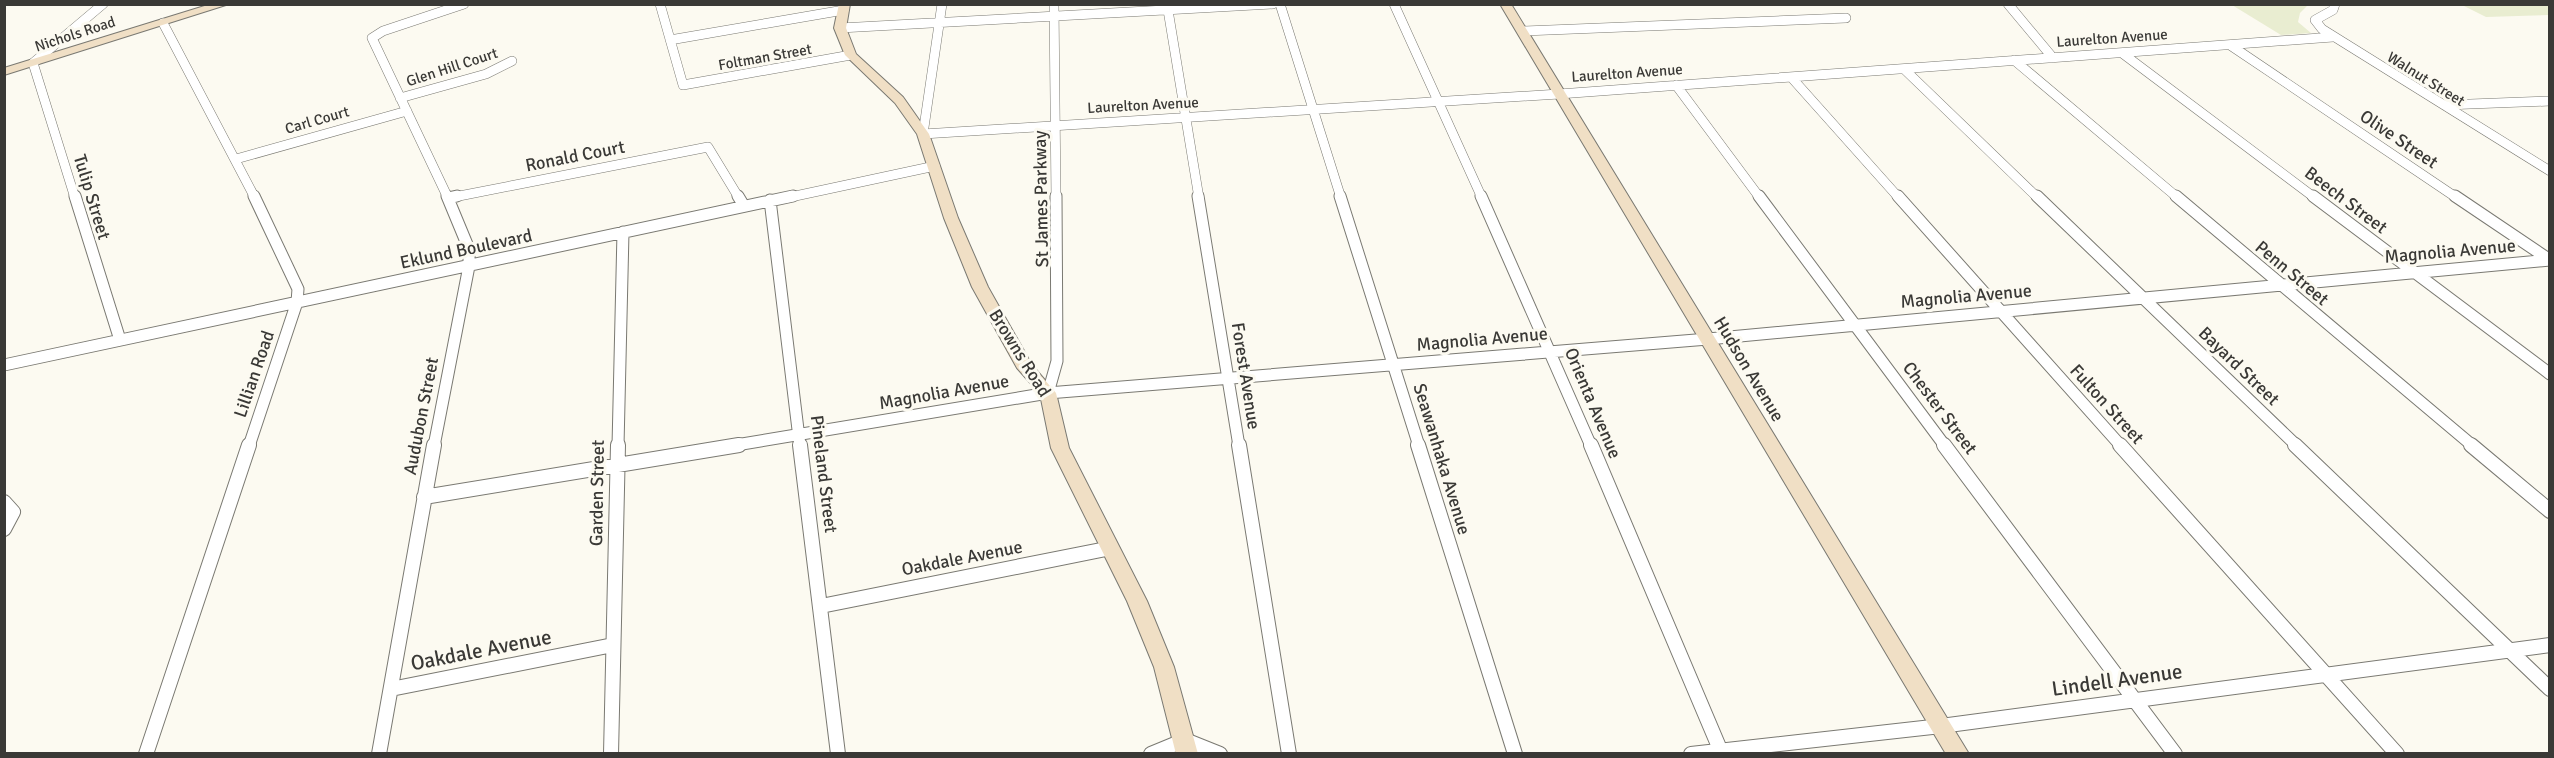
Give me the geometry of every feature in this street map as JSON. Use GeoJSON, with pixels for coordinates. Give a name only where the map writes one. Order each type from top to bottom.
{"type":"FeatureCollection","features":[{"type":"Feature","properties":{"kind":"street"},"geometry":{"type":"LineString","coordinates":[[33,63],[103,4]]}},
{"type":"Feature","properties":{"kind":"street","name":"Nichols Road"},"geometry":{"type":"LineString","coordinates":[[4,72],[224,4]]}},
{"type":"Feature","properties":{"kind":"street","name":"Audubon Street"},"geometry":{"type":"LineString","coordinates":[[379,753],[424,497],[469,266],[469,249],[448,198],[372,38],[384,31],[464,4]]}},
{"type":"Feature","properties":{"kind":"street"},"geometry":{"type":"LineString","coordinates":[[660,4],[670,40],[845,8],[840,28],[1054,17],[1167,7],[1273,4]]}},
{"type":"Feature","properties":{"kind":"street"},"geometry":{"type":"LineString","coordinates":[[923,134],[942,4]]}},
{"type":"Feature","properties":{"kind":"street","name":"St James Parkway"},"geometry":{"type":"LineString","coordinates":[[1048,393],[1058,361],[1054,4]]}},
{"type":"Feature","properties":{"kind":"street","name":"Seawanhaka Avenue"},"geometry":{"type":"LineString","coordinates":[[1280,4],[1515,753]]}},
{"type":"Feature","properties":{"kind":"street","name":"Orienta Avenue"},"geometry":{"type":"LineString","coordinates":[[1394,4],[1551,351],[1721,752]]}},
{"type":"Feature","properties":{"kind":"street","name":"Hudson Avenue"},"geometry":{"type":"LineString","coordinates":[[1505,4],[1958,753]]}},
{"type":"Feature","properties":{"kind":"street"},"geometry":{"type":"LineString","coordinates":[[2008,4],[2053,57]]}},
{"type":"Feature","properties":{"kind":"street","name":"Walnut Street"},"geometry":{"type":"LineString","coordinates":[[2335,4],[2333,10],[2315,20],[2333,37],[2550,171]]}},
{"type":"Feature","properties":{"kind":"street","name":"Forest Avenue"},"geometry":{"type":"LineString","coordinates":[[1167,7],[1289,753]]}},
{"type":"Feature","properties":{"kind":"street"},"geometry":{"type":"LineString","coordinates":[[1523,32],[1846,18]]}},
{"type":"Feature","properties":{"kind":"street"},"geometry":{"type":"LineString","coordinates":[[164,23],[236,159],[298,289],[297,302]]}},
{"type":"Feature","properties":{"kind":"street","name":"Browns Road"},"geometry":{"type":"LineString","coordinates":[[840,28],[851,55],[899,100],[923,134],[951,218],[980,287],[1025,368],[1048,393],[1060,448],[1112,548],[1164,667],[1186,747]]}},
{"type":"Feature","properties":{"kind":"street","name":"Laurelton Avenue"},"geometry":{"type":"LineString","coordinates":[[923,134],[1559,94],[2333,37]]}},
{"type":"Feature","properties":{"kind":"street","name":"Foltman Street"},"geometry":{"type":"LineString","coordinates":[[670,40],[683,85],[851,55]]}},
{"type":"Feature","properties":{"kind":"street","name":"Olive Street"},"geometry":{"type":"LineString","coordinates":[[2230,45],[2549,260]]}},
{"type":"Feature","properties":{"kind":"street","name":"Beech Street"},"geometry":{"type":"LineString","coordinates":[[2122,53],[2550,374]]}},
{"type":"Feature","properties":{"kind":"street","name":"Penn Street"},"geometry":{"type":"LineString","coordinates":[[2014,60],[2550,511]]}},
{"type":"Feature","properties":{"kind":"street","name":"Glen Hill Court"},"geometry":{"type":"LineString","coordinates":[[400,98],[486,74],[512,61]]}},
{"type":"Feature","properties":{"kind":"street","name":"Tulip Street"},"geometry":{"type":"LineString","coordinates":[[33,63],[120,340]]}},
{"type":"Feature","properties":{"kind":"street","name":"Bayard Street"},"geometry":{"type":"LineString","coordinates":[[1904,69],[2550,689]]}},
{"type":"Feature","properties":{"kind":"street","name":"Fulton Street"},"geometry":{"type":"LineString","coordinates":[[1791,77],[2397,753]]}},
{"type":"Feature","properties":{"kind":"street","name":"Chester Street"},"geometry":{"type":"LineString","coordinates":[[1676,85],[2175,753]]}},
{"type":"Feature","properties":{"kind":"street"},"geometry":{"type":"LineString","coordinates":[[2443,105],[2550,101]]}},
{"type":"Feature","properties":{"kind":"street","name":"Carl Court"},"geometry":{"type":"LineString","coordinates":[[236,159],[407,111]]}},
{"type":"Feature","properties":{"kind":"street","name":"Ronald Court"},"geometry":{"type":"LineString","coordinates":[[448,198],[708,147],[744,206]]}},
{"type":"Feature","properties":{"kind":"street","name":"Eklund Boulevard"},"geometry":{"type":"LineString","coordinates":[[4,365],[935,166]]}},
{"type":"Feature","properties":{"kind":"street","name":"Pineland Street"},"geometry":{"type":"LineString","coordinates":[[770,200],[838,753]]}},
{"type":"Feature","properties":{"kind":"street","name":"Garden Street"},"geometry":{"type":"LineString","coordinates":[[611,753],[623,232]]}},
{"type":"Feature","properties":{"kind":"street","name":"Magnolia Avenue"},"geometry":{"type":"LineString","coordinates":[[424,497],[1048,393],[1708,339],[2549,260]]}},
{"type":"Feature","properties":{"kind":"street","name":"Lillian Road"},"geometry":{"type":"LineString","coordinates":[[146,753],[297,302]]}},
{"type":"Feature","properties":{"kind":"street"},"geometry":{"type":"LineString","coordinates":[[4,502],[13,512],[4,529]]}},
{"type":"Feature","properties":{"kind":"street","name":"Oakdale Avenue"},"geometry":{"type":"LineString","coordinates":[[821,606],[1112,548]]}},
{"type":"Feature","properties":{"kind":"street","name":"Oakdale Avenue"},"geometry":{"type":"LineString","coordinates":[[391,689],[613,645]]}},
{"type":"Feature","properties":{"kind":"street","name":"Lindell Avenue"},"geometry":{"type":"LineString","coordinates":[[1690,753],[1721,752],[1941,726],[2325,673],[2550,645]]}},
{"type":"Feature","properties":{"kind":"street"},"geometry":{"type":"LineString","coordinates":[[1151,753],[1186,747],[1220,753]]}},
{"type":"Feature","properties":{"kind":"green space"},"geometry":{"type":"Polygon","coordinates":[[[2232,5],[2308,5],[2300,13],[2298,22],[2311,33],[2281,35],[2232,5]]]}},
{"type":"Feature","properties":{"kind":"green space"},"geometry":{"type":"Polygon","coordinates":[[[2462,5],[2549,5],[2549,15],[2486,17],[2462,5]]]}}]}
